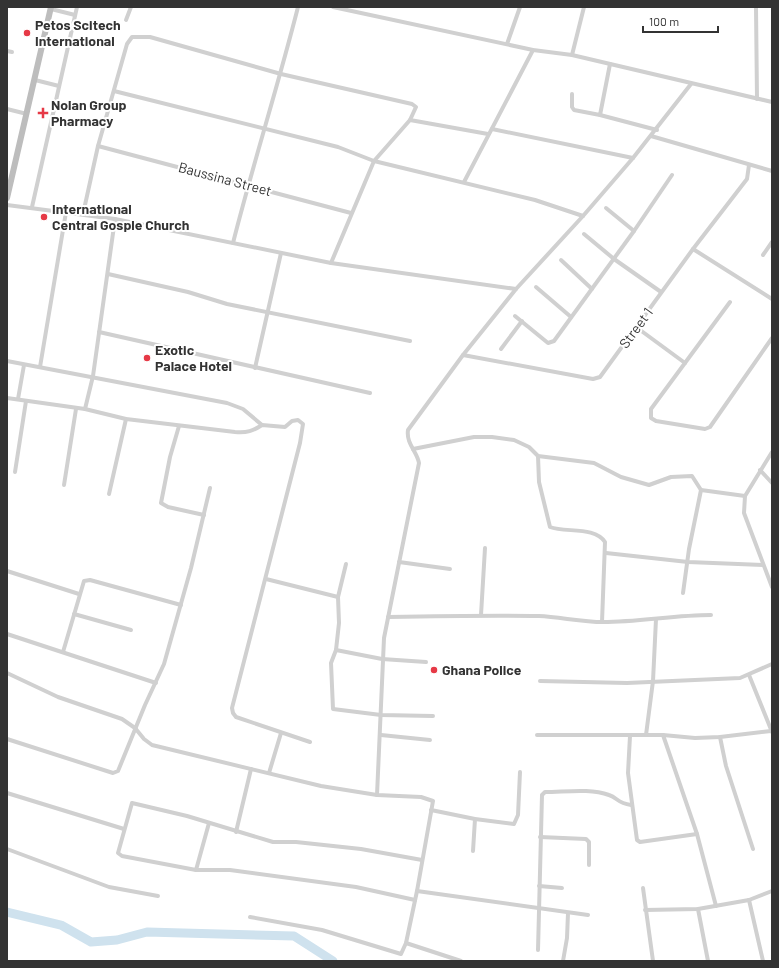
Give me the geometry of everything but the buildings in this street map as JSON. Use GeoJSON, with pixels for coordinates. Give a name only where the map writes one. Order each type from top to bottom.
{"type":"FeatureCollection","features":[{"type":"Feature","properties":{"kind":"main road"},"geometry":{"type":"LineString","coordinates":[[7,198],[51,8]]}},
{"type":"Feature","properties":{"kind":"street"},"geometry":{"type":"LineString","coordinates":[[32,207],[77,7]]}},
{"type":"Feature","properties":{"kind":"street"},"geometry":{"type":"LineString","coordinates":[[126,20],[131,7]]}},
{"type":"Feature","properties":{"kind":"street"},"geometry":{"type":"LineString","coordinates":[[233,243],[281,74],[298,7]]}},
{"type":"Feature","properties":{"kind":"street"},"geometry":{"type":"LineString","coordinates":[[333,7],[533,50],[572,55],[772,102]]}},
{"type":"Feature","properties":{"kind":"street"},"geometry":{"type":"LineString","coordinates":[[358,13],[359,7]]}},
{"type":"Feature","properties":{"kind":"street"},"geometry":{"type":"LineString","coordinates":[[507,44],[520,7]]}},
{"type":"Feature","properties":{"kind":"street"},"geometry":{"type":"LineString","coordinates":[[572,55],[584,7]]}},
{"type":"Feature","properties":{"kind":"street"},"geometry":{"type":"LineString","coordinates":[[756,7],[756,99]]}},
{"type":"Feature","properties":{"kind":"street"},"geometry":{"type":"LineString","coordinates":[[51,8],[75,15]]}},
{"type":"Feature","properties":{"kind":"street"},"geometry":{"type":"LineString","coordinates":[[83,214],[98,146],[127,44],[129,39],[136,36],[150,37],[281,74],[412,104],[416,107],[416,111],[410,120],[374,161],[330,263]]}},
{"type":"Feature","properties":{"kind":"street"},"geometry":{"type":"LineString","coordinates":[[464,182],[533,50]]}},
{"type":"Feature","properties":{"kind":"street"},"geometry":{"type":"LineString","coordinates":[[600,115],[610,64]]}},
{"type":"Feature","properties":{"kind":"street"},"geometry":{"type":"LineString","coordinates":[[35,80],[60,86]]}},
{"type":"Feature","properties":{"kind":"street"},"geometry":{"type":"LineString","coordinates":[[377,795],[381,735],[382,659],[388,617],[418,463],[418,459],[407,437],[408,430],[463,355],[516,289],[583,216],[652,136],[692,84]]}},
{"type":"Feature","properties":{"kind":"street"},"geometry":{"type":"LineString","coordinates":[[114,90],[338,148],[374,161],[535,200],[583,216]]}},
{"type":"Feature","properties":{"kind":"street"},"geometry":{"type":"LineString","coordinates":[[572,94],[572,107],[574,110],[600,115],[657,130]]}},
{"type":"Feature","properties":{"kind":"street"},"geometry":{"type":"LineString","coordinates":[[7,109],[27,114]]}},
{"type":"Feature","properties":{"kind":"street"},"geometry":{"type":"LineString","coordinates":[[410,120],[488,134]]}},
{"type":"Feature","properties":{"kind":"street"},"geometry":{"type":"LineString","coordinates":[[492,129],[633,158]]}},
{"type":"Feature","properties":{"kind":"street"},"geometry":{"type":"LineString","coordinates":[[652,136],[772,171]]}},
{"type":"Feature","properties":{"kind":"street","name":"Baussina Street"},"geometry":{"type":"LineString","coordinates":[[98,146],[351,213]]}},
{"type":"Feature","properties":{"kind":"street","name":"Street 1"},"geometry":{"type":"LineString","coordinates":[[463,355],[596,378],[602,375],[661,292],[747,179],[750,165]]}},
{"type":"Feature","properties":{"kind":"street"},"geometry":{"type":"LineString","coordinates":[[516,316],[548,343],[551,343],[614,260],[672,175]]}},
{"type":"Feature","properties":{"kind":"street"},"geometry":{"type":"LineString","coordinates":[[7,204],[115,219],[330,263],[516,289]]}},
{"type":"Feature","properties":{"kind":"street"},"geometry":{"type":"LineString","coordinates":[[606,208],[634,231]]}},
{"type":"Feature","properties":{"kind":"street"},"geometry":{"type":"LineString","coordinates":[[40,367],[66,212]]}},
{"type":"Feature","properties":{"kind":"street"},"geometry":{"type":"LineString","coordinates":[[85,410],[93,376],[115,219]]}},
{"type":"Feature","properties":{"kind":"street"},"geometry":{"type":"LineString","coordinates":[[584,234],[614,260],[661,292]]}},
{"type":"Feature","properties":{"kind":"street"},"geometry":{"type":"LineString","coordinates":[[763,255],[772,242]]}},
{"type":"Feature","properties":{"kind":"street"},"geometry":{"type":"LineString","coordinates":[[693,249],[772,299]]}},
{"type":"Feature","properties":{"kind":"street"},"geometry":{"type":"LineString","coordinates":[[255,368],[269,313],[281,253]]}},
{"type":"Feature","properties":{"kind":"street"},"geometry":{"type":"LineString","coordinates":[[560,260],[592,289]]}},
{"type":"Feature","properties":{"kind":"street"},"geometry":{"type":"LineString","coordinates":[[108,274],[269,313],[410,341]]}},
{"type":"Feature","properties":{"kind":"street"},"geometry":{"type":"LineString","coordinates":[[536,287],[571,317]]}},
{"type":"Feature","properties":{"kind":"street"},"geometry":{"type":"LineString","coordinates":[[730,302],[651,409],[651,418],[656,421],[708,428],[712,425],[772,338]]}},
{"type":"Feature","properties":{"kind":"street"},"geometry":{"type":"LineString","coordinates":[[501,349],[522,322]]}},
{"type":"Feature","properties":{"kind":"street"},"geometry":{"type":"LineString","coordinates":[[636,327],[685,362]]}},
{"type":"Feature","properties":{"kind":"street"},"geometry":{"type":"LineString","coordinates":[[99,332],[255,368],[370,392]]}},
{"type":"Feature","properties":{"kind":"street"},"geometry":{"type":"LineString","coordinates":[[7,362],[93,376],[227,403],[243,409],[262,425],[285,427],[292,421],[298,420],[303,424],[304,430],[232,708],[236,717],[310,742]]}},
{"type":"Feature","properties":{"kind":"street"},"geometry":{"type":"LineString","coordinates":[[18,399],[24,365]]}},
{"type":"Feature","properties":{"kind":"street"},"geometry":{"type":"LineString","coordinates":[[7,398],[85,410],[126,419],[179,426],[246,433],[254,431],[262,425]]}},
{"type":"Feature","properties":{"kind":"street"},"geometry":{"type":"LineString","coordinates":[[15,472],[26,401]]}},
{"type":"Feature","properties":{"kind":"street"},"geometry":{"type":"LineString","coordinates":[[64,485],[76,409]]}},
{"type":"Feature","properties":{"kind":"street"},"geometry":{"type":"LineString","coordinates":[[110,494],[126,419]]}},
{"type":"Feature","properties":{"kind":"street"},"geometry":{"type":"LineString","coordinates":[[179,426],[170,457],[161,501],[168,507],[204,516]]}},
{"type":"Feature","properties":{"kind":"street"},"geometry":{"type":"LineString","coordinates":[[412,449],[452,440],[474,437],[492,437],[514,440],[529,447],[538,456],[594,463],[621,477],[649,485],[671,477],[692,476],[701,490],[683,593]]}},
{"type":"Feature","properties":{"kind":"street"},"geometry":{"type":"LineString","coordinates":[[772,452],[745,496],[744,513],[772,587]]}},
{"type":"Feature","properties":{"kind":"street"},"geometry":{"type":"LineString","coordinates":[[538,456],[539,482],[550,527],[591,533],[602,538],[605,542],[606,553],[602,622]]}},
{"type":"Feature","properties":{"kind":"street"},"geometry":{"type":"LineString","coordinates":[[760,470],[772,483]]}},
{"type":"Feature","properties":{"kind":"street"},"geometry":{"type":"LineString","coordinates":[[7,740],[113,772],[118,771],[135,728],[164,664],[204,516],[210,488]]}},
{"type":"Feature","properties":{"kind":"street"},"geometry":{"type":"LineString","coordinates":[[701,490],[745,496]]}},
{"type":"Feature","properties":{"kind":"street"},"geometry":{"type":"LineString","coordinates":[[481,615],[485,548]]}},
{"type":"Feature","properties":{"kind":"street"},"geometry":{"type":"LineString","coordinates":[[606,553],[688,562],[763,565]]}},
{"type":"Feature","properties":{"kind":"street"},"geometry":{"type":"LineString","coordinates":[[399,562],[450,569]]}},
{"type":"Feature","properties":{"kind":"street"},"geometry":{"type":"LineString","coordinates":[[346,564],[338,597],[339,623],[336,650],[331,662],[330,672],[333,709],[381,715],[433,716]]}},
{"type":"Feature","properties":{"kind":"street"},"geometry":{"type":"LineString","coordinates":[[7,571],[79,594]]}},
{"type":"Feature","properties":{"kind":"street"},"geometry":{"type":"LineString","coordinates":[[266,579],[338,597]]}},
{"type":"Feature","properties":{"kind":"street"},"geometry":{"type":"LineString","coordinates":[[63,652],[84,581],[90,580],[181,604]]}},
{"type":"Feature","properties":{"kind":"street"},"geometry":{"type":"LineString","coordinates":[[74,614],[131,630]]}},
{"type":"Feature","properties":{"kind":"street"},"geometry":{"type":"LineString","coordinates":[[388,617],[481,615],[542,616],[602,622],[656,619],[685,614],[712,614]]}},
{"type":"Feature","properties":{"kind":"street"},"geometry":{"type":"LineString","coordinates":[[646,735],[653,681],[656,619]]}},
{"type":"Feature","properties":{"kind":"street"},"geometry":{"type":"LineString","coordinates":[[7,634],[156,683]]}},
{"type":"Feature","properties":{"kind":"street"},"geometry":{"type":"LineString","coordinates":[[336,650],[382,659],[426,662]]}},
{"type":"Feature","properties":{"kind":"street"},"geometry":{"type":"LineString","coordinates":[[540,681],[627,682],[740,678],[772,664]]}},
{"type":"Feature","properties":{"kind":"street"},"geometry":{"type":"LineString","coordinates":[[7,673],[58,697],[116,716],[135,728],[144,739],[152,745],[321,786],[377,795],[431,799],[434,803],[406,943],[402,952],[399,954],[322,930],[250,917]]}},
{"type":"Feature","properties":{"kind":"street"},"geometry":{"type":"LineString","coordinates":[[537,735],[663,735],[694,738],[772,732],[749,675]]}},
{"type":"Feature","properties":{"kind":"street"},"geometry":{"type":"LineString","coordinates":[[269,773],[281,733]]}},
{"type":"Feature","properties":{"kind":"street"},"geometry":{"type":"LineString","coordinates":[[381,735],[430,740]]}},
{"type":"Feature","properties":{"kind":"street"},"geometry":{"type":"LineString","coordinates":[[663,735],[697,834],[716,906]]}},
{"type":"Feature","properties":{"kind":"street"},"geometry":{"type":"LineString","coordinates":[[630,736],[628,772],[631,805],[637,840],[697,834]]}},
{"type":"Feature","properties":{"kind":"street"},"geometry":{"type":"LineString","coordinates":[[720,737],[726,766],[753,849]]}},
{"type":"Feature","properties":{"kind":"street"},"geometry":{"type":"LineString","coordinates":[[236,832],[251,769]]}},
{"type":"Feature","properties":{"kind":"street"},"geometry":{"type":"LineString","coordinates":[[432,810],[511,824],[516,822],[518,815],[520,772]]}},
{"type":"Feature","properties":{"kind":"street"},"geometry":{"type":"LineString","coordinates":[[538,950],[542,795],[545,792],[591,792],[610,795],[623,804],[631,805]]}},
{"type":"Feature","properties":{"kind":"street"},"geometry":{"type":"LineString","coordinates":[[7,793],[124,829]]}},
{"type":"Feature","properties":{"kind":"street"},"geometry":{"type":"LineString","coordinates":[[415,900],[356,887],[230,870],[196,870],[119,855],[118,853],[132,803],[209,823],[272,842],[296,842],[361,849],[422,860]]}},
{"type":"Feature","properties":{"kind":"street"},"geometry":{"type":"LineString","coordinates":[[474,851],[475,818]]}},
{"type":"Feature","properties":{"kind":"street"},"geometry":{"type":"LineString","coordinates":[[196,870],[209,823]]}},
{"type":"Feature","properties":{"kind":"street"},"geometry":{"type":"LineString","coordinates":[[540,837],[586,839],[589,842],[589,865]]}},
{"type":"Feature","properties":{"kind":"street"},"geometry":{"type":"LineString","coordinates":[[7,849],[109,887],[158,896]]}},
{"type":"Feature","properties":{"kind":"street"},"geometry":{"type":"LineString","coordinates":[[539,886],[562,888]]}},
{"type":"Feature","properties":{"kind":"street"},"geometry":{"type":"LineString","coordinates":[[642,888],[653,961]]}},
{"type":"Feature","properties":{"kind":"street"},"geometry":{"type":"LineString","coordinates":[[417,891],[588,915]]}},
{"type":"Feature","properties":{"kind":"street"},"geometry":{"type":"LineString","coordinates":[[645,910],[698,909],[749,900],[772,891]]}},
{"type":"Feature","properties":{"kind":"street"},"geometry":{"type":"LineString","coordinates":[[749,900],[763,961]]}},
{"type":"Feature","properties":{"kind":"street"},"geometry":{"type":"LineString","coordinates":[[698,909],[708,961]]}},
{"type":"Feature","properties":{"kind":"street"},"geometry":{"type":"LineString","coordinates":[[563,961],[567,938],[568,913]]}},
{"type":"Feature","properties":{"kind":"street"},"geometry":{"type":"LineString","coordinates":[[406,943],[461,961]]}},
{"type":"Feature","properties":{"kind":"waterway"},"geometry":{"type":"LineString","coordinates":[[7,912],[61,925],[91,942],[117,940],[147,932],[294,936],[333,961]]}},
{"type":"Feature","properties":{"kind":"place","name":"Petos Scitech International"},"geometry":{"type":"Point","coordinates":[27,33]}},
{"type":"Feature","properties":{"kind":"place","name":"Nolan Group Pharmacy"},"geometry":{"type":"Point","coordinates":[43,113]}},
{"type":"Feature","properties":{"kind":"place","name":"International Central Gosple Church"},"geometry":{"type":"Point","coordinates":[44,217]}},
{"type":"Feature","properties":{"kind":"place","name":"Exotic Palace Hotel"},"geometry":{"type":"Point","coordinates":[147,358]}},
{"type":"Feature","properties":{"kind":"place","name":"Ghana Police"},"geometry":{"type":"Point","coordinates":[434,670]}}]}
